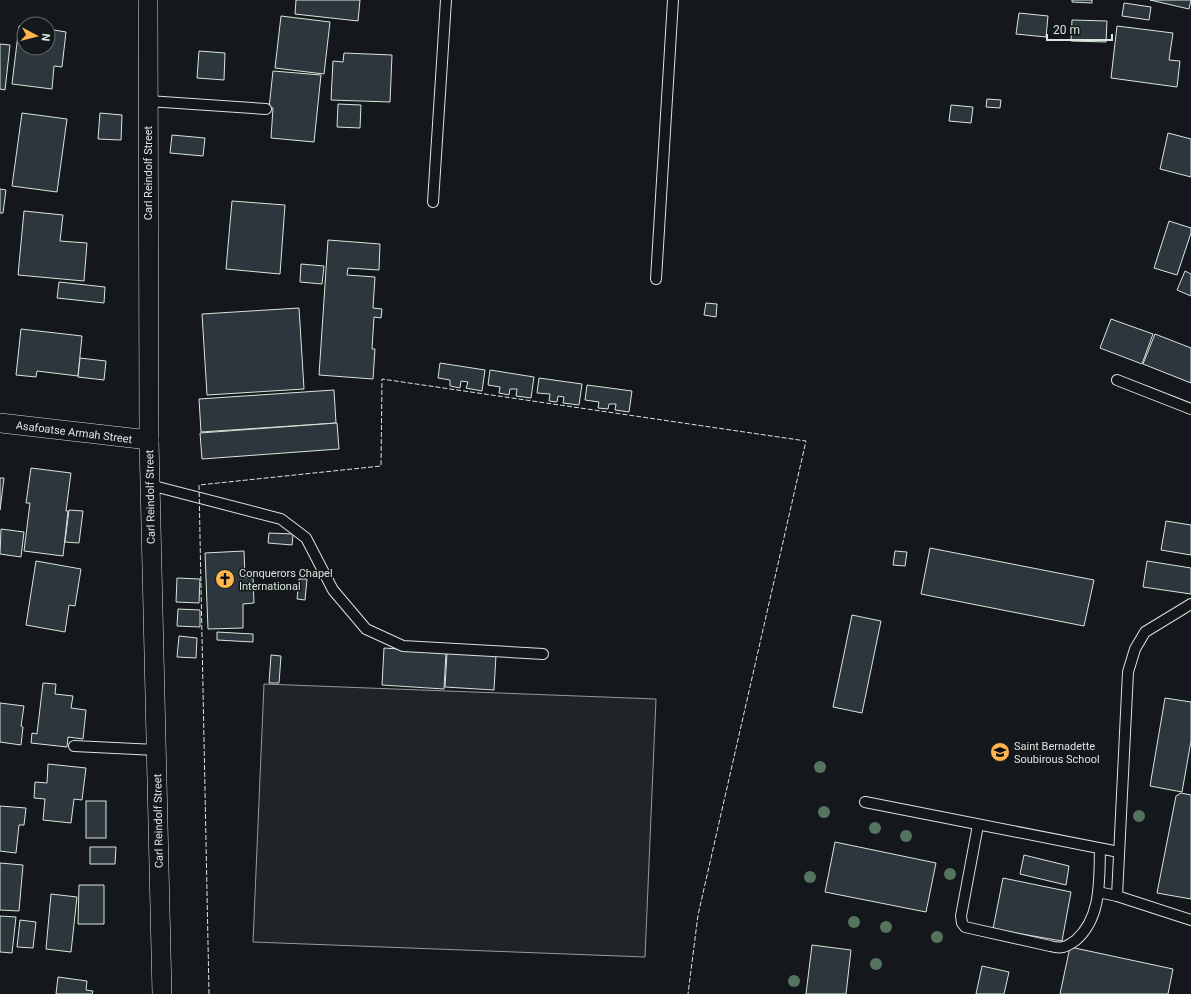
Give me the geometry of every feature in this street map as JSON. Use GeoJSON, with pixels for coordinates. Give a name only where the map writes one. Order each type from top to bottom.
{"type":"FeatureCollection","features":[{"type":"Feature","properties":{"kind":"street","name":"Carl Reindolf Street"},"geometry":{"type":"LineString","coordinates":[[148,0],[149,440],[162,994]]}},
{"type":"Feature","properties":{"kind":"street","name":"Asafoatse Armah Street"},"geometry":{"type":"LineString","coordinates":[[0,423],[149,440]]}},
{"type":"Feature","properties":{"kind":"lane"},"geometry":{"type":"LineString","coordinates":[[432,202],[446,0]]}},
{"type":"Feature","properties":{"kind":"lane"},"geometry":{"type":"LineString","coordinates":[[656,279],[673,0]]}},
{"type":"Feature","properties":{"kind":"lane"},"geometry":{"type":"LineString","coordinates":[[148,101],[266,109]]}},
{"type":"Feature","properties":{"kind":"lane"},"geometry":{"type":"LineString","coordinates":[[1117,380],[1191,409]]}},
{"type":"Feature","properties":{"kind":"lane"},"geometry":{"type":"LineString","coordinates":[[150,485],[281,519],[306,538],[333,590],[366,629],[403,646],[543,654]]}},
{"type":"Feature","properties":{"kind":"lane"},"geometry":{"type":"LineString","coordinates":[[1117,896],[1128,672],[1135,650],[1146,632],[1191,604]]}},
{"type":"Feature","properties":{"kind":"lane"},"geometry":{"type":"LineString","coordinates":[[74,746],[156,750]]}},
{"type":"Feature","properties":{"kind":"lane"},"geometry":{"type":"LineString","coordinates":[[865,802],[1119,852]]}},
{"type":"Feature","properties":{"kind":"lane"},"geometry":{"type":"LineString","coordinates":[[978,825],[961,916],[962,923],[965,927],[1050,946],[1062,947],[1071,944],[1081,936],[1088,926],[1093,915],[1098,892],[1100,849]]}},
{"type":"Feature","properties":{"kind":"lane"},"geometry":{"type":"LineString","coordinates":[[1098,892],[1117,896],[1191,920]]}},
{"type":"Feature","properties":{"kind":"shaded area"},"geometry":{"type":"Polygon","coordinates":[[[264,684],[656,699],[645,957],[253,942],[264,684]]]}},
{"type":"Feature","properties":{"kind":"building"},"geometry":{"type":"Polygon","coordinates":[[[296,0],[360,0],[358,21],[295,14],[296,0]]]}},
{"type":"Feature","properties":{"kind":"building"},"geometry":{"type":"Polygon","coordinates":[[[1072,0],[1092,0],[1092,3],[1072,2],[1072,0]]]}},
{"type":"Feature","properties":{"kind":"building"},"geometry":{"type":"Polygon","coordinates":[[[1150,0],[1191,0],[1189,9],[1150,0]]]}},
{"type":"Feature","properties":{"kind":"building"},"geometry":{"type":"Polygon","coordinates":[[[1124,3],[1151,7],[1149,20],[1122,16],[1124,3]]]}},
{"type":"Feature","properties":{"kind":"building"},"geometry":{"type":"Polygon","coordinates":[[[1019,13],[1048,16],[1046,37],[1016,34],[1019,13]]]}},
{"type":"Feature","properties":{"kind":"building"},"geometry":{"type":"Polygon","coordinates":[[[281,16],[330,22],[324,74],[275,68],[281,16]]]}},
{"type":"Feature","properties":{"kind":"building"},"geometry":{"type":"Polygon","coordinates":[[[1072,20],[1107,21],[1106,42],[1071,41],[1072,20]]]}},
{"type":"Feature","properties":{"kind":"building"},"geometry":{"type":"Polygon","coordinates":[[[1117,26],[1173,33],[1169,60],[1180,61],[1177,87],[1111,78],[1117,26]]]}},
{"type":"Feature","properties":{"kind":"building"},"geometry":{"type":"Polygon","coordinates":[[[56,30],[66,32],[62,67],[54,66],[52,89],[12,84],[16,51],[16,56],[56,56],[56,30]]]}},
{"type":"Feature","properties":{"kind":"building"},"geometry":{"type":"Polygon","coordinates":[[[0,44],[10,45],[5,90],[0,89],[0,44]]]}},
{"type":"Feature","properties":{"kind":"building"},"geometry":{"type":"Polygon","coordinates":[[[199,51],[225,53],[224,80],[197,78],[199,51]]]}},
{"type":"Feature","properties":{"kind":"building"},"geometry":{"type":"Polygon","coordinates":[[[344,53],[392,55],[390,102],[331,100],[333,61],[343,62],[344,53]]]}},
{"type":"Feature","properties":{"kind":"building"},"geometry":{"type":"Polygon","coordinates":[[[273,71],[321,75],[314,142],[271,138],[273,108],[269,108],[273,71]]]}},
{"type":"Feature","properties":{"kind":"building"},"geometry":{"type":"Polygon","coordinates":[[[987,99],[1001,100],[1000,108],[986,107],[987,99]]]}},
{"type":"Feature","properties":{"kind":"building"},"geometry":{"type":"Polygon","coordinates":[[[338,104],[361,105],[360,128],[337,127],[338,104]]]}},
{"type":"Feature","properties":{"kind":"building"},"geometry":{"type":"Polygon","coordinates":[[[951,105],[973,107],[971,123],[949,121],[951,105]]]}},
{"type":"Feature","properties":{"kind":"building"},"geometry":{"type":"Polygon","coordinates":[[[22,113],[67,119],[57,192],[12,186],[22,113]]]}},
{"type":"Feature","properties":{"kind":"building"},"geometry":{"type":"Polygon","coordinates":[[[100,113],[122,115],[121,140],[98,139],[100,113]]]}},
{"type":"Feature","properties":{"kind":"building"},"geometry":{"type":"Polygon","coordinates":[[[1168,133],[1191,139],[1191,177],[1160,169],[1168,133]]]}},
{"type":"Feature","properties":{"kind":"building"},"geometry":{"type":"Polygon","coordinates":[[[172,135],[205,138],[203,156],[170,153],[172,135]]]}},
{"type":"Feature","properties":{"kind":"building"},"geometry":{"type":"Polygon","coordinates":[[[0,189],[6,190],[3,213],[0,213],[0,189]]]}},
{"type":"Feature","properties":{"kind":"building"},"geometry":{"type":"Polygon","coordinates":[[[232,201],[285,205],[280,274],[226,269],[232,201]]]}},
{"type":"Feature","properties":{"kind":"building"},"geometry":{"type":"Polygon","coordinates":[[[24,211],[63,215],[60,241],[87,243],[84,281],[18,275],[24,211]]]}},
{"type":"Feature","properties":{"kind":"building"},"geometry":{"type":"Polygon","coordinates":[[[1169,221],[1191,228],[1191,233],[1177,275],[1154,268],[1169,221]]]}},
{"type":"Feature","properties":{"kind":"building"},"geometry":{"type":"Polygon","coordinates":[[[328,240],[380,244],[379,270],[348,268],[347,275],[375,277],[373,308],[382,309],[381,318],[374,317],[372,349],[375,349],[373,379],[319,375],[328,240]]]}},
{"type":"Feature","properties":{"kind":"building"},"geometry":{"type":"Polygon","coordinates":[[[301,264],[324,266],[322,284],[300,282],[301,264]]]}},
{"type":"Feature","properties":{"kind":"building"},"geometry":{"type":"Polygon","coordinates":[[[1185,271],[1191,274],[1191,296],[1177,290],[1185,271]]]}},
{"type":"Feature","properties":{"kind":"building"},"geometry":{"type":"Polygon","coordinates":[[[59,282],[105,287],[104,303],[57,298],[59,282]]]}},
{"type":"Feature","properties":{"kind":"building"},"geometry":{"type":"Polygon","coordinates":[[[706,303],[717,304],[716,317],[704,315],[706,303]]]}},
{"type":"Feature","properties":{"kind":"building"},"geometry":{"type":"Polygon","coordinates":[[[299,308],[304,389],[207,395],[202,314],[299,308]]]}},
{"type":"Feature","properties":{"kind":"building"},"geometry":{"type":"Polygon","coordinates":[[[1111,319],[1153,334],[1142,364],[1100,348],[1111,319]]]}},
{"type":"Feature","properties":{"kind":"building"},"geometry":{"type":"Polygon","coordinates":[[[21,329],[82,336],[78,376],[37,371],[36,377],[16,375],[21,329]]]}},
{"type":"Feature","properties":{"kind":"building"},"geometry":{"type":"Polygon","coordinates":[[[1155,334],[1191,348],[1191,383],[1143,364],[1155,334]]]}},
{"type":"Feature","properties":{"kind":"building"},"geometry":{"type":"Polygon","coordinates":[[[80,358],[106,361],[104,380],[78,377],[80,358]]]}},
{"type":"Feature","properties":{"kind":"building"},"geometry":{"type":"Polygon","coordinates":[[[440,363],[485,370],[482,391],[466,388],[468,382],[461,381],[460,388],[450,386],[450,380],[438,378],[440,363]]]}},
{"type":"Feature","properties":{"kind":"building"},"geometry":{"type":"Polygon","coordinates":[[[490,370],[534,377],[531,398],[516,396],[517,389],[510,389],[509,395],[499,393],[500,387],[488,385],[490,370]]]}},
{"type":"Feature","properties":{"kind":"building"},"geometry":{"type":"Polygon","coordinates":[[[539,378],[582,384],[579,405],[563,403],[564,397],[558,396],[557,402],[549,401],[550,394],[537,393],[539,378]]]}},
{"type":"Feature","properties":{"kind":"building"},"geometry":{"type":"Polygon","coordinates":[[[587,385],[632,391],[629,412],[615,410],[616,404],[609,404],[608,409],[598,408],[599,402],[585,400],[587,385]]]}},
{"type":"Feature","properties":{"kind":"building"},"geometry":{"type":"Polygon","coordinates":[[[334,390],[336,423],[201,432],[199,399],[334,390]]]}},
{"type":"Feature","properties":{"kind":"building"},"geometry":{"type":"Polygon","coordinates":[[[337,423],[339,449],[202,459],[200,433],[337,423]]]}},
{"type":"Feature","properties":{"kind":"building"},"geometry":{"type":"Polygon","coordinates":[[[31,468],[71,473],[66,511],[68,511],[63,556],[24,551],[30,503],[26,503],[31,468]]]}},
{"type":"Feature","properties":{"kind":"building"},"geometry":{"type":"Polygon","coordinates":[[[0,478],[4,478],[0,510],[0,478]]]}},
{"type":"Feature","properties":{"kind":"building"},"geometry":{"type":"Polygon","coordinates":[[[69,510],[83,511],[79,543],[65,542],[69,510]]]}},
{"type":"Feature","properties":{"kind":"building"},"geometry":{"type":"Polygon","coordinates":[[[1166,521],[1191,525],[1191,555],[1161,550],[1166,521]]]}},
{"type":"Feature","properties":{"kind":"building"},"geometry":{"type":"Polygon","coordinates":[[[1,529],[24,532],[21,557],[0,554],[1,529]]]}},
{"type":"Feature","properties":{"kind":"building"},"geometry":{"type":"Polygon","coordinates":[[[269,533],[293,534],[292,545],[268,543],[269,533]]]}},
{"type":"Feature","properties":{"kind":"building"},"geometry":{"type":"Polygon","coordinates":[[[930,548],[1094,580],[1084,626],[921,594],[930,548]]]}},
{"type":"Feature","properties":{"kind":"building"},"geometry":{"type":"Polygon","coordinates":[[[244,551],[245,577],[253,577],[254,603],[243,604],[243,628],[208,629],[205,553],[244,551]]]}},
{"type":"Feature","properties":{"kind":"building"},"geometry":{"type":"Polygon","coordinates":[[[895,551],[907,552],[905,566],[893,565],[895,551]]]}},
{"type":"Feature","properties":{"kind":"building"},"geometry":{"type":"Polygon","coordinates":[[[36,561],[81,569],[75,606],[69,605],[65,632],[26,625],[36,561]]]}},
{"type":"Feature","properties":{"kind":"building"},"geometry":{"type":"Polygon","coordinates":[[[1147,561],[1191,568],[1191,594],[1143,587],[1147,561]]]}},
{"type":"Feature","properties":{"kind":"building"},"geometry":{"type":"Polygon","coordinates":[[[177,578],[200,579],[199,603],[176,602],[177,578]]]}},
{"type":"Feature","properties":{"kind":"building"},"geometry":{"type":"Polygon","coordinates":[[[299,579],[307,579],[305,600],[297,599],[299,579]]]}},
{"type":"Feature","properties":{"kind":"building"},"geometry":{"type":"Polygon","coordinates":[[[178,609],[200,610],[200,627],[177,626],[178,609]]]}},
{"type":"Feature","properties":{"kind":"building"},"geometry":{"type":"Polygon","coordinates":[[[852,615],[881,621],[862,713],[833,707],[852,615]]]}},
{"type":"Feature","properties":{"kind":"building"},"geometry":{"type":"Polygon","coordinates":[[[217,632],[253,634],[253,642],[217,640],[217,632]]]}},
{"type":"Feature","properties":{"kind":"building"},"geometry":{"type":"Polygon","coordinates":[[[179,636],[197,638],[196,658],[177,657],[179,636]]]}},
{"type":"Feature","properties":{"kind":"building"},"geometry":{"type":"Polygon","coordinates":[[[384,648],[446,652],[444,689],[382,685],[384,648]]]}},
{"type":"Feature","properties":{"kind":"building"},"geometry":{"type":"Polygon","coordinates":[[[447,653],[496,655],[494,690],[445,687],[447,653]]]}},
{"type":"Feature","properties":{"kind":"building"},"geometry":{"type":"Polygon","coordinates":[[[271,655],[281,656],[279,683],[269,683],[271,655]]]}},
{"type":"Feature","properties":{"kind":"building"},"geometry":{"type":"Polygon","coordinates":[[[43,683],[56,684],[55,694],[73,696],[71,708],[86,710],[83,739],[68,737],[67,747],[31,743],[32,733],[37,734],[43,683]]]}},
{"type":"Feature","properties":{"kind":"building"},"geometry":{"type":"Polygon","coordinates":[[[1165,698],[1191,702],[1191,741],[1182,792],[1150,786],[1165,698]]]}},
{"type":"Feature","properties":{"kind":"building"},"geometry":{"type":"Polygon","coordinates":[[[0,703],[24,706],[21,726],[23,727],[21,745],[0,742],[0,703]]]}},
{"type":"Feature","properties":{"kind":"building"},"geometry":{"type":"Polygon","coordinates":[[[48,764],[86,768],[82,800],[74,799],[71,823],[43,820],[45,799],[34,798],[35,782],[47,783],[48,764]]]}},
{"type":"Feature","properties":{"kind":"building"},"geometry":{"type":"Polygon","coordinates":[[[1181,793],[1191,795],[1191,899],[1157,893],[1176,796],[1181,793]]]}},
{"type":"Feature","properties":{"kind":"building"},"geometry":{"type":"Polygon","coordinates":[[[86,801],[106,801],[106,838],[86,838],[86,801]]]}},
{"type":"Feature","properties":{"kind":"building"},"geometry":{"type":"Polygon","coordinates":[[[0,806],[26,808],[24,825],[19,825],[16,853],[0,851],[0,806]]]}},
{"type":"Feature","properties":{"kind":"building"},"geometry":{"type":"Polygon","coordinates":[[[835,842],[936,863],[926,912],[825,892],[835,842]]]}},
{"type":"Feature","properties":{"kind":"building"},"geometry":{"type":"Polygon","coordinates":[[[90,847],[116,847],[115,864],[90,864],[90,847]]]}},
{"type":"Feature","properties":{"kind":"building"},"geometry":{"type":"Polygon","coordinates":[[[1024,855],[1069,866],[1066,885],[1020,874],[1024,855]]]}},
{"type":"Feature","properties":{"kind":"building"},"geometry":{"type":"Polygon","coordinates":[[[0,863],[23,865],[19,911],[0,910],[0,863]]]}},
{"type":"Feature","properties":{"kind":"building"},"geometry":{"type":"Polygon","coordinates":[[[1003,878],[1071,892],[1062,941],[993,929],[1003,878]]]}},
{"type":"Feature","properties":{"kind":"building"},"geometry":{"type":"Polygon","coordinates":[[[79,885],[104,885],[104,924],[78,924],[79,885]]]}},
{"type":"Feature","properties":{"kind":"building"},"geometry":{"type":"Polygon","coordinates":[[[51,894],[77,897],[71,952],[46,949],[51,894]]]}},
{"type":"Feature","properties":{"kind":"building"},"geometry":{"type":"Polygon","coordinates":[[[0,916],[16,917],[12,953],[0,952],[0,916]]]}},
{"type":"Feature","properties":{"kind":"building"},"geometry":{"type":"Polygon","coordinates":[[[20,920],[36,922],[33,948],[17,947],[20,920]]]}},
{"type":"Feature","properties":{"kind":"building"},"geometry":{"type":"Polygon","coordinates":[[[812,945],[851,950],[846,994],[806,994],[812,945]]]}},
{"type":"Feature","properties":{"kind":"building"},"geometry":{"type":"Polygon","coordinates":[[[1070,947],[1173,969],[1168,994],[1060,994],[1070,947]]]}},
{"type":"Feature","properties":{"kind":"building"},"geometry":{"type":"Polygon","coordinates":[[[982,966],[1009,972],[1004,994],[976,994],[982,966]]]}},
{"type":"Feature","properties":{"kind":"building"},"geometry":{"type":"Polygon","coordinates":[[[58,977],[87,981],[86,990],[93,991],[92,994],[56,994],[58,977]]]}},
{"type":"Feature","properties":{"kind":"fence"},"geometry":{"type":"LineString","coordinates":[[209,994],[199,485],[381,466],[382,379],[806,441],[698,915],[688,994]]}},
{"type":"Feature","properties":{"kind":"place","name":"Conquerors Chapel International"},"geometry":{"type":"Point","coordinates":[225,579]}},
{"type":"Feature","properties":{"kind":"place","name":"Saint Bernadette Soubirous School"},"geometry":{"type":"Point","coordinates":[1000,752]}}]}
